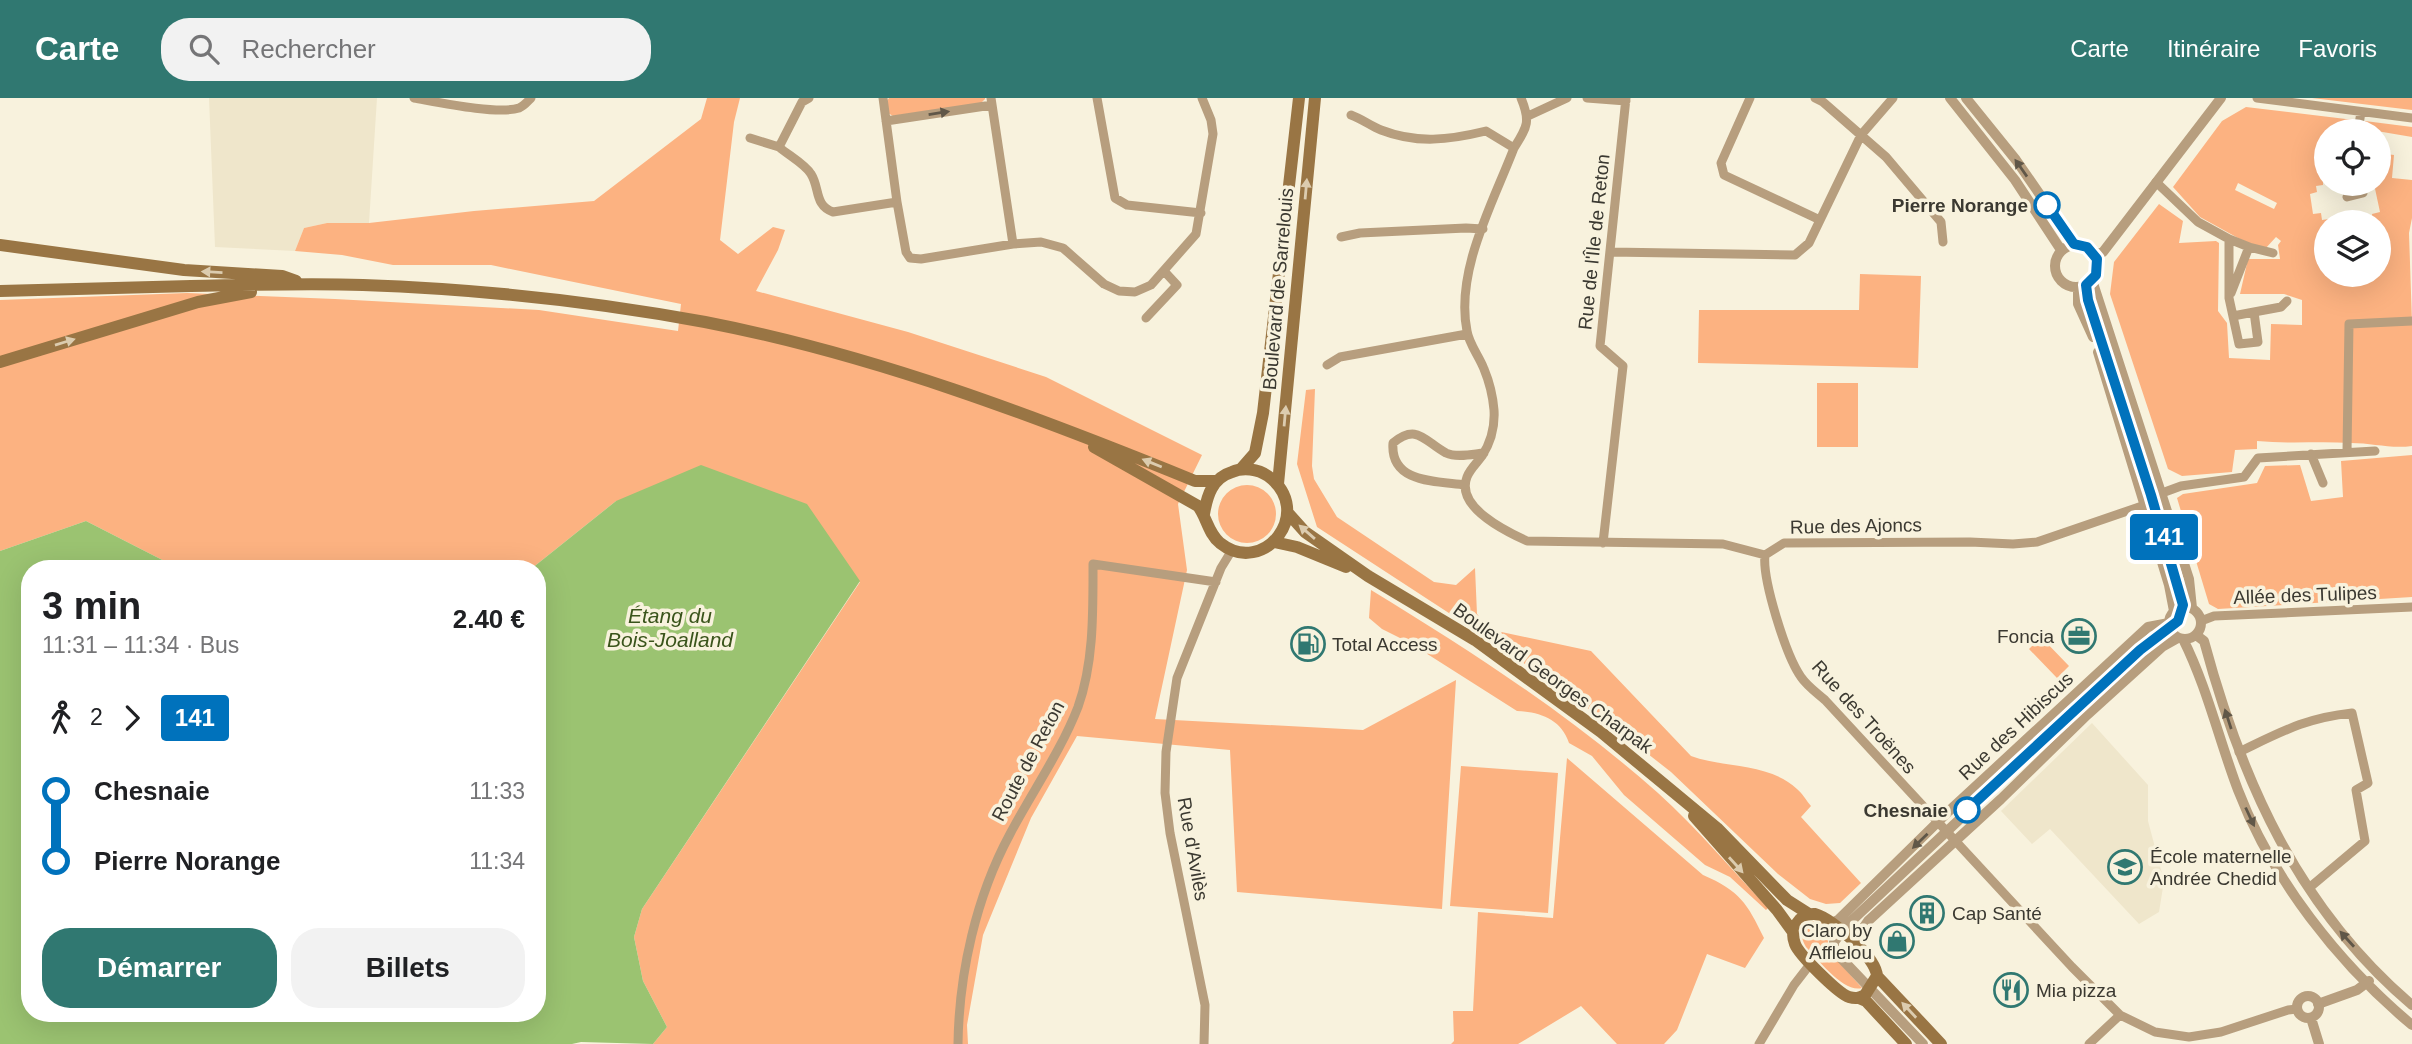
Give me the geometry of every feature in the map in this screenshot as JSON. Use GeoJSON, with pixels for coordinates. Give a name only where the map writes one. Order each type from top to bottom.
{"type":"FeatureCollection","features":[{"type":"Feature","properties":{"kind":"main road","name":"Boulevard de Sarrelouis"},"geometry":{"type":"LineString","coordinates":[[1241,469],[1255,453],[1263,413],[1299,98]]}},
{"type":"Feature","properties":{"kind":"main road","name":"Boulevard de Sarrelouis"},"geometry":{"type":"LineString","coordinates":[[1278,484],[1315,98]]}},
{"type":"Feature","properties":{"kind":"main road"},"geometry":{"type":"LineString","coordinates":[[0,245],[184,271],[282,276],[303,284]]}},
{"type":"Feature","properties":{"kind":"main road"},"geometry":{"type":"LineString","coordinates":[[3,291],[303,284],[376,285],[512,295],[637,311],[706,323],[915,375],[1045,420],[1195,481],[1217,481]]}},
{"type":"Feature","properties":{"kind":"main road"},"geometry":{"type":"LineString","coordinates":[[0,362],[198,302],[241,293],[281,291],[303,284]]}},
{"type":"Feature","properties":{"kind":"main road"},"geometry":{"type":"LineString","coordinates":[[1045,420],[1188,499],[1204,514]]}},
{"type":"Feature","properties":{"kind":"main road"},"geometry":{"type":"LineString","coordinates":[[1241,469],[1262,471],[1278,484],[1286,497],[1288,513],[1284,528],[1274,542],[1261,550],[1232,550],[1218,542],[1209,530],[1204,514],[1207,496],[1217,481],[1228,473],[1241,469]]}},
{"type":"Feature","properties":{"kind":"main road"},"geometry":{"type":"LineString","coordinates":[[1288,513],[1305,532],[1368,576]]}},
{"type":"Feature","properties":{"kind":"main road"},"geometry":{"type":"LineString","coordinates":[[1274,542],[1297,547],[1368,576]]}},
{"type":"Feature","properties":{"kind":"main road","name":"Boulevard Georges Charpak"},"geometry":{"type":"LineString","coordinates":[[1368,576],[1475,640],[1601,732],[1717,828],[1787,900],[1809,914],[1823,916],[1840,927]]}},
{"type":"Feature","properties":{"kind":"main road","name":"Boulevard Georges Charpak"},"geometry":{"type":"LineString","coordinates":[[1677,794],[1777,910],[1793,932],[1795,944],[1811,962],[1841,993],[1859,998]]}},
{"type":"Feature","properties":{"kind":"main road"},"geometry":{"type":"LineString","coordinates":[[1793,932],[1798,921],[1809,914]]}},
{"type":"Feature","properties":{"kind":"main road"},"geometry":{"type":"LineString","coordinates":[[1840,927],[1873,962],[1874,982],[1941,1044]]}},
{"type":"Feature","properties":{"kind":"main road"},"geometry":{"type":"LineString","coordinates":[[1874,982],[1859,998],[1866,1001],[1906,1044]]}},
{"type":"Feature","properties":{"kind":"street"},"geometry":{"type":"LineString","coordinates":[[414,98],[457,106],[512,109],[522,107],[531,98]]}},
{"type":"Feature","properties":{"kind":"street"},"geometry":{"type":"LineString","coordinates":[[779,147],[802,103],[809,98]]}},
{"type":"Feature","properties":{"kind":"street"},"geometry":{"type":"LineString","coordinates":[[883,98],[897,202],[906,252],[910,258],[921,259],[1041,242],[1063,248],[1104,284],[1119,291],[1135,292],[1151,285],[1196,234],[1213,134],[1211,120],[1202,98]]}},
{"type":"Feature","properties":{"kind":"street"},"geometry":{"type":"LineString","coordinates":[[1097,98],[1115,198],[1127,205],[1201,213]]}},
{"type":"Feature","properties":{"kind":"street"},"geometry":{"type":"LineString","coordinates":[[1521,98],[1528,116],[1526,129],[1514,148],[1466,277],[1464,307],[1467,334],[1485,371],[1494,409],[1494,431],[1484,453],[1467,475],[1465,485],[1471,503],[1480,514],[1527,541],[1723,544],[1765,555]]}},
{"type":"Feature","properties":{"kind":"street"},"geometry":{"type":"LineString","coordinates":[[1528,116],[1567,98]]}},
{"type":"Feature","properties":{"kind":"street","name":"Rue de l'Île de Reton"},"geometry":{"type":"LineString","coordinates":[[1587,98],[1626,100],[1600,346],[1623,366],[1603,543]]}},
{"type":"Feature","properties":{"kind":"street"},"geometry":{"type":"LineString","coordinates":[[1750,98],[1721,163],[1724,174],[1820,220]]}},
{"type":"Feature","properties":{"kind":"street"},"geometry":{"type":"LineString","coordinates":[[1815,98],[1886,158],[1941,222],[1943,242]]}},
{"type":"Feature","properties":{"kind":"street"},"geometry":{"type":"LineString","coordinates":[[1611,252],[1795,255],[1809,243],[1861,135],[1893,98]]}},
{"type":"Feature","properties":{"kind":"street"},"geometry":{"type":"LineString","coordinates":[[1950,98],[2015,180],[2061,250]]}},
{"type":"Feature","properties":{"kind":"street"},"geometry":{"type":"LineString","coordinates":[[1966,98],[2016,160],[2074,244]]}},
{"type":"Feature","properties":{"kind":"street"},"geometry":{"type":"LineString","coordinates":[[2095,255],[2103,252],[2221,98]]}},
{"type":"Feature","properties":{"kind":"street"},"geometry":{"type":"LineString","coordinates":[[2257,98],[2412,118]]}},
{"type":"Feature","properties":{"kind":"street"},"geometry":{"type":"LineString","coordinates":[[886,121],[991,102],[1013,244]]}},
{"type":"Feature","properties":{"kind":"street"},"geometry":{"type":"LineString","coordinates":[[2360,119],[2361,112]]}},
{"type":"Feature","properties":{"kind":"street"},"geometry":{"type":"LineString","coordinates":[[1351,115],[1380,130],[1410,138],[1451,140],[1486,131],[1514,148]]}},
{"type":"Feature","properties":{"kind":"street"},"geometry":{"type":"LineString","coordinates":[[750,138],[779,147],[811,173],[820,204],[825,209],[833,212],[897,202]]}},
{"type":"Feature","properties":{"kind":"street"},"geometry":{"type":"LineString","coordinates":[[2156,182],[2199,222],[2229,239],[2273,253]]}},
{"type":"Feature","properties":{"kind":"street"},"geometry":{"type":"LineString","coordinates":[[2347,197],[2351,196]]}},
{"type":"Feature","properties":{"kind":"street"},"geometry":{"type":"LineString","coordinates":[[1341,237],[1373,232],[1483,229]]}},
{"type":"Feature","properties":{"kind":"street"},"geometry":{"type":"LineString","coordinates":[[2229,239],[2229,298],[2239,344],[2258,342],[2254,312]]}},
{"type":"Feature","properties":{"kind":"street"},"geometry":{"type":"LineString","coordinates":[[2085,284],[2063,283],[2057,276],[2056,257],[2061,250],[2074,244],[2087,247],[2095,255],[2098,266],[2085,284],[2078,304],[2090,327],[2169,586],[2183,609],[2200,616],[2196,635]]}},
{"type":"Feature","properties":{"kind":"street"},"geometry":{"type":"LineString","coordinates":[[2229,298],[2249,247]]}},
{"type":"Feature","properties":{"kind":"street"},"geometry":{"type":"LineString","coordinates":[[1146,318],[1177,285],[1164,271]]}},
{"type":"Feature","properties":{"kind":"street"},"geometry":{"type":"LineString","coordinates":[[2085,284],[2162,494],[2189,579],[2178,621],[2169,625],[2194,662],[2238,792],[2262,843],[2300,903],[2367,985],[2412,1025]]}},
{"type":"Feature","properties":{"kind":"street"},"geometry":{"type":"LineString","coordinates":[[2085,284],[2175,573],[2183,609]]}},
{"type":"Feature","properties":{"kind":"street"},"geometry":{"type":"LineString","coordinates":[[2233,316],[2281,307],[2287,301]]}},
{"type":"Feature","properties":{"kind":"street"},"geometry":{"type":"LineString","coordinates":[[2347,452],[2349,324],[2412,321]]}},
{"type":"Feature","properties":{"kind":"street"},"geometry":{"type":"LineString","coordinates":[[1327,365],[1340,357],[1467,334]]}},
{"type":"Feature","properties":{"kind":"street"},"geometry":{"type":"LineString","coordinates":[[1465,485],[1409,475],[1397,467],[1392,454],[1392,443],[1403,434],[1416,434],[1448,454],[1484,453]]}},
{"type":"Feature","properties":{"kind":"street"},"geometry":{"type":"LineString","coordinates":[[2162,494],[2181,486],[2244,477],[2258,458],[2375,452]]}},
{"type":"Feature","properties":{"kind":"street"},"geometry":{"type":"LineString","coordinates":[[2311,454],[2323,483]]}},
{"type":"Feature","properties":{"kind":"street","name":"Rue des Ajoncs"},"geometry":{"type":"LineString","coordinates":[[1765,555],[1784,543],[2037,542],[2145,505]]}},
{"type":"Feature","properties":{"kind":"street"},"geometry":{"type":"LineString","coordinates":[[1216,582],[1232,550]]}},
{"type":"Feature","properties":{"kind":"street","name":"Rue des Troënes"},"geometry":{"type":"LineString","coordinates":[[1765,555],[1765,575],[1789,652],[1802,679],[1825,700],[2072,967],[2120,1015],[2155,1032],[2189,1037],[2221,1032],[2297,1009]]}},
{"type":"Feature","properties":{"kind":"street","name":"Route de Reton"},"geometry":{"type":"LineString","coordinates":[[958,1044],[965,967],[984,896],[1008,837],[1062,740],[1084,685],[1089,661],[1093,564],[1216,582]]}},
{"type":"Feature","properties":{"kind":"street","name":"Rue d'Avilès"},"geometry":{"type":"LineString","coordinates":[[1204,1044],[1205,1004],[1170,832],[1165,793],[1166,752],[1177,678],[1216,582]]}},
{"type":"Feature","properties":{"kind":"street","name":"Allée des Tulipes"},"geometry":{"type":"LineString","coordinates":[[2201,621],[2214,616],[2412,607]]}},
{"type":"Feature","properties":{"kind":"street","name":"Rue des Hibiscus"},"geometry":{"type":"LineString","coordinates":[[1840,927],[1838,920],[1942,826],[2148,627],[2169,625]]}},
{"type":"Feature","properties":{"kind":"street"},"geometry":{"type":"LineString","coordinates":[[1856,945],[1855,940],[1868,921],[2087,715],[2162,647],[2196,635]]}},
{"type":"Feature","properties":{"kind":"street"},"geometry":{"type":"LineString","coordinates":[[2196,635],[2204,641],[2239,752],[2267,818],[2337,929],[2376,972],[2412,1005]]}},
{"type":"Feature","properties":{"kind":"street"},"geometry":{"type":"LineString","coordinates":[[2239,752],[2293,725],[2325,716],[2352,713],[2368,783],[2356,790],[2365,841],[2309,888]]}},
{"type":"Feature","properties":{"kind":"street"},"geometry":{"type":"LineString","coordinates":[[1840,927],[1834,948],[1874,982],[1923,1044]]}},
{"type":"Feature","properties":{"kind":"street"},"geometry":{"type":"LineString","coordinates":[[1759,1044],[1811,962]]}},
{"type":"Feature","properties":{"kind":"street"},"geometry":{"type":"LineString","coordinates":[[2318,1004],[2367,985],[2376,972]]}},
{"type":"Feature","properties":{"kind":"street"},"geometry":{"type":"LineString","coordinates":[[2303,997],[2311,997],[2318,1004],[2316,1014],[2311,1018],[2300,1016],[2298,1002],[2303,997]]}},
{"type":"Feature","properties":{"kind":"street"},"geometry":{"type":"LineString","coordinates":[[2089,1044],[2120,1015]]}},
{"type":"Feature","properties":{"kind":"street"},"geometry":{"type":"LineString","coordinates":[[2311,1018],[2319,1044]]}},
{"type":"Feature","properties":{"kind":"shaded area"},"geometry":{"type":"Polygon","coordinates":[[[209,98],[377,98],[369,223],[327,223],[304,228],[295,251],[215,247],[209,98]]]}},
{"type":"Feature","properties":{"kind":"shaded area"},"geometry":{"type":"Polygon","coordinates":[[[707,98],[740,98],[734,122],[720,240],[738,254],[773,227],[785,230],[778,250],[756,291],[908,332],[1046,377],[1202,455],[1178,504],[1187,570],[1155,719],[1363,730],[1456,680],[1442,909],[1237,892],[1230,750],[1077,736],[1031,818],[983,935],[967,1025],[968,1044],[653,1044],[667,1027],[643,981],[634,937],[642,909],[860,582],[616,501],[542,560],[162,560],[86,521],[0,551],[0,300],[187,293],[335,299],[539,310],[678,331],[681,304],[491,265],[393,265],[342,255],[295,251],[304,228],[327,223],[369,223],[594,201],[701,119],[707,98]]]}},
{"type":"Feature","properties":{"kind":"shaded area"},"geometry":{"type":"Polygon","coordinates":[[[889,98],[985,99],[981,103],[893,116],[888,113],[889,98]]]}},
{"type":"Feature","properties":{"kind":"shaded area"},"geometry":{"type":"Polygon","coordinates":[[[2312,98],[2412,98],[2412,110],[2312,98]]]}},
{"type":"Feature","properties":{"kind":"shaded area"},"geometry":{"type":"Polygon","coordinates":[[[2246,107],[2346,119],[2314,119],[2314,193],[2310,194],[2314,214],[2314,287],[2391,287],[2391,210],[2380,210],[2377,196],[2391,196],[2391,155],[2394,155],[2392,178],[2412,180],[2412,218],[2409,233],[2412,446],[2257,441],[2257,449],[2235,450],[2232,472],[2182,476],[2168,469],[2110,294],[2114,262],[2159,204],[2183,221],[2179,243],[2219,243],[2218,311],[2227,323],[2229,358],[2270,360],[2271,324],[2302,325],[2302,300],[2284,294],[2240,294],[2248,259],[2280,259],[2278,245],[2281,241],[2276,237],[2265,249],[2247,243],[2200,217],[2173,187],[2222,121],[2246,107]],[[2238,183],[2235,190],[2274,209],[2277,203],[2238,183]]]}},
{"type":"Feature","properties":{"kind":"shaded area"},"geometry":{"type":"Polygon","coordinates":[[[2391,124],[2412,127],[2412,137],[2391,133],[2391,124]]]}},
{"type":"Feature","properties":{"kind":"shaded area"},"geometry":{"type":"Polygon","coordinates":[[[1860,274],[1921,276],[1918,368],[1698,363],[1699,310],[1859,310],[1860,274]]]}},
{"type":"Feature","properties":{"kind":"shaded area"},"geometry":{"type":"Polygon","coordinates":[[[1817,383],[1858,383],[1858,447],[1817,447],[1817,383]]]}},
{"type":"Feature","properties":{"kind":"shaded area"},"geometry":{"type":"Polygon","coordinates":[[[1315,389],[1312,466],[1314,479],[1337,517],[1434,582],[1456,585],[1475,568],[1477,614],[1492,630],[1591,651],[1691,756],[1760,770],[1786,781],[1799,791],[1811,806],[1801,817],[1861,883],[1840,903],[1826,904],[1810,899],[1778,874],[1671,772],[1611,725],[1501,647],[1317,527],[1297,464],[1306,390],[1315,389]]]}},
{"type":"Feature","properties":{"kind":"shaded area"},"geometry":{"type":"Polygon","coordinates":[[[2412,455],[2412,597],[2218,609],[2209,604],[2177,498],[2183,494],[2257,483],[2265,466],[2300,465],[2311,501],[2343,497],[2341,461],[2412,455]]]}},
{"type":"Feature","properties":{"kind":"shaded area"},"geometry":{"type":"Polygon","coordinates":[[[1247,485],[1258,487],[1271,498],[1276,514],[1274,525],[1263,538],[1247,543],[1236,541],[1223,530],[1218,514],[1220,503],[1231,490],[1247,485]]]}},
{"type":"Feature","properties":{"kind":"shaded area"},"geometry":{"type":"Polygon","coordinates":[[[1371,590],[1519,685],[1625,764],[1687,820],[1768,908],[1766,910],[1730,877],[1705,865],[1624,795],[1592,756],[1569,743],[1561,728],[1549,718],[1517,711],[1410,643],[1382,629],[1369,618],[1371,590]]]}},
{"type":"Feature","properties":{"kind":"shaded area"},"geometry":{"type":"Polygon","coordinates":[[[2041,637],[2069,666],[2057,678],[2029,649],[2041,637]]]}},
{"type":"Feature","properties":{"kind":"shaded area"},"geometry":{"type":"Polygon","coordinates":[[[2092,723],[2148,785],[2148,821],[2164,881],[2159,912],[2139,924],[2050,829],[2032,844],[2001,811],[2092,723]]]}},
{"type":"Feature","properties":{"kind":"shaded area"},"geometry":{"type":"Polygon","coordinates":[[[1567,758],[1703,875],[1726,887],[1741,899],[1764,938],[1745,968],[1707,954],[1677,1030],[1664,1044],[1617,1044],[1581,1006],[1518,1044],[1451,1044],[1454,1041],[1453,1011],[1473,1011],[1478,912],[1553,918],[1567,758]]]}},
{"type":"Feature","properties":{"kind":"shaded area"},"geometry":{"type":"Polygon","coordinates":[[[1461,766],[1558,773],[1548,913],[1450,906],[1461,766]]]}},
{"type":"Feature","properties":{"kind":"shaded area"},"geometry":{"type":"Polygon","coordinates":[[[1813,921],[1822,923],[1830,931],[1827,947],[1862,988],[1847,986],[1839,981],[1806,947],[1802,932],[1813,921]]]}},
{"type":"Feature","properties":{"kind":"water","name":"Étang du Bois-Joalland"},"geometry":{"type":"Polygon","coordinates":[[[701,465],[807,504],[860,581],[642,909],[634,937],[643,981],[667,1027],[653,1044],[0,1044],[0,551],[86,521],[162,560],[21,560],[21,1022],[546,1022],[546,560],[542,560],[616,501],[701,465]]]}},
{"type":"Feature","properties":{"kind":"bus line","name":"141"},"geometry":{"type":"LineString","coordinates":[[1967,810],[2140,650],[2178,621],[2183,605],[2151,495],[2088,300],[2086,285],[2096,275],[2097,259],[2087,247],[2074,244],[2047,205]]}},
{"type":"Feature","properties":{"kind":"place","name":"Pierre Norange"},"geometry":{"type":"Point","coordinates":[2047,205]}},
{"type":"Feature","properties":{"kind":"place","name":"Foncia"},"geometry":{"type":"Point","coordinates":[2079,636]}},
{"type":"Feature","properties":{"kind":"place","name":"Total Access"},"geometry":{"type":"Point","coordinates":[1308,644]}},
{"type":"Feature","properties":{"kind":"place","name":"Chesnaie"},"geometry":{"type":"Point","coordinates":[1967,810]}},
{"type":"Feature","properties":{"kind":"place","name":"École maternelle Andrée Chedid"},"geometry":{"type":"Point","coordinates":[2125,867]}},
{"type":"Feature","properties":{"kind":"place","name":"Cap Santé"},"geometry":{"type":"Point","coordinates":[1927,913]}},
{"type":"Feature","properties":{"kind":"place","name":"Claro by Afflelou"},"geometry":{"type":"Point","coordinates":[1897,941]}},
{"type":"Feature","properties":{"kind":"place","name":"Mia pizza"},"geometry":{"type":"Point","coordinates":[2011,990]}}]}
